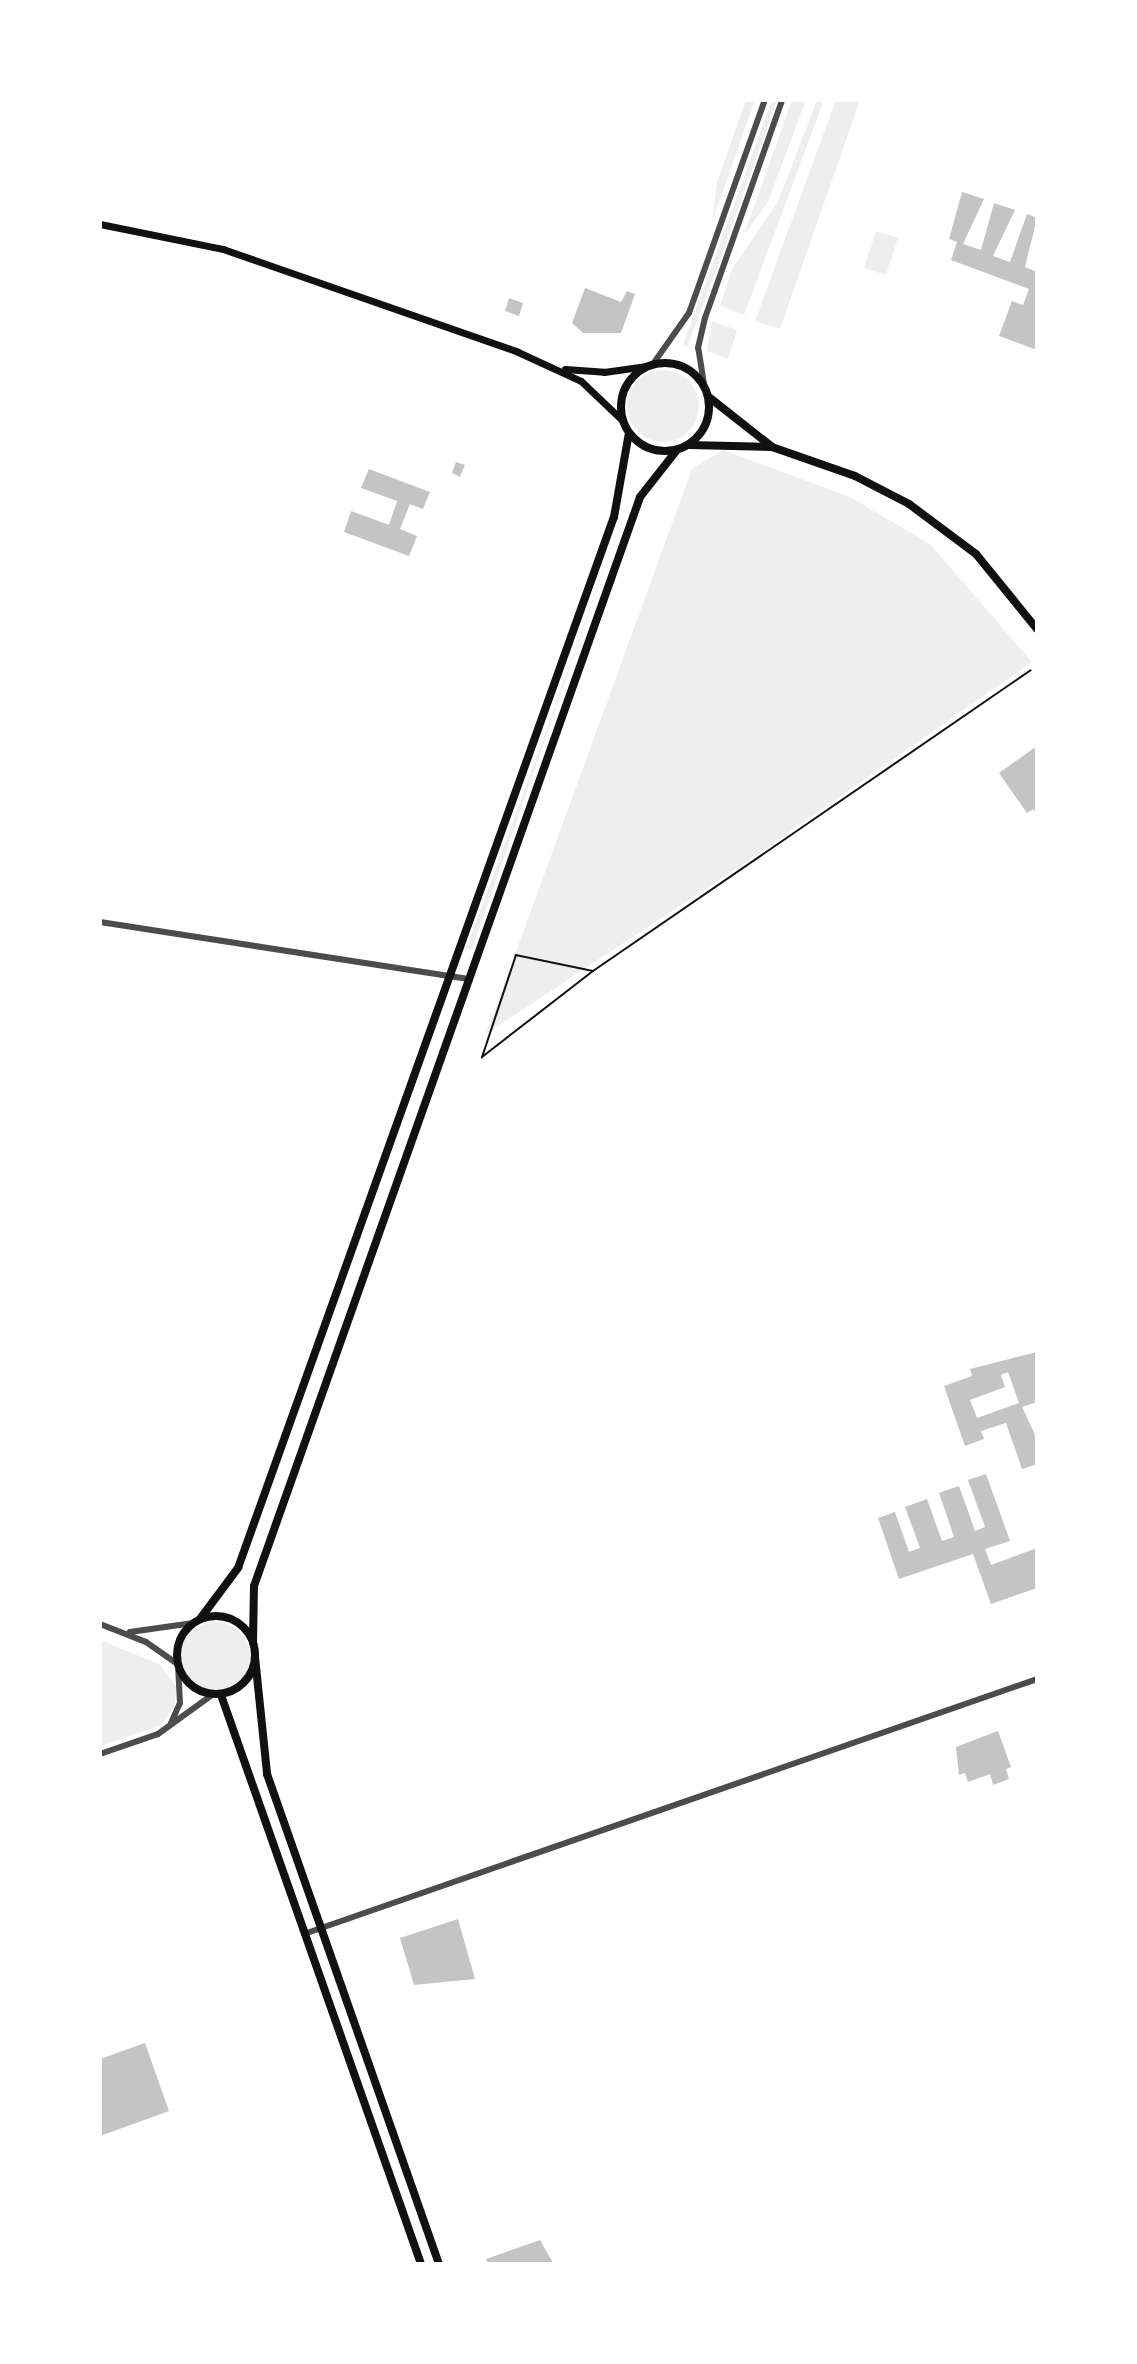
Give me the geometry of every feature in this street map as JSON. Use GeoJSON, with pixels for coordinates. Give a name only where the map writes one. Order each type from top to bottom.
{"type":"FeatureCollection","features":[{"type":"Feature","properties":{"kind":"main road"},"geometry":{"type":"LineString","coordinates":[[100,224],[223,249],[558,368],[597,393],[623,421],[629,433],[650,449],[677,450],[689,445],[772,447],[855,476],[909,504],[976,554],[1037,629]]}},
{"type":"Feature","properties":{"kind":"main road"},"geometry":{"type":"LineString","coordinates":[[623,421],[627,383],[650,365]]}},
{"type":"Feature","properties":{"kind":"main road"},"geometry":{"type":"LineString","coordinates":[[558,368],[604,372],[650,365],[682,365],[704,384],[709,397],[707,424],[689,445]]}},
{"type":"Feature","properties":{"kind":"main road"},"geometry":{"type":"LineString","coordinates":[[709,397],[772,447]]}},
{"type":"Feature","properties":{"kind":"main road"},"geometry":{"type":"LineString","coordinates":[[255,1657],[245,1682],[217,1695],[197,1691],[177,1666],[182,1634],[197,1621],[238,1568],[614,517],[629,433]]}},
{"type":"Feature","properties":{"kind":"main road"},"geometry":{"type":"LineString","coordinates":[[439,2264],[267,1774],[253,1642],[254,1586],[640,497],[677,450]]}},
{"type":"Feature","properties":{"kind":"main road"},"geometry":{"type":"LineString","coordinates":[[197,1621],[225,1617],[237,1622],[253,1642]]}},
{"type":"Feature","properties":{"kind":"main road"},"geometry":{"type":"LineString","coordinates":[[217,1695],[421,2264]]}},
{"type":"Feature","properties":{"kind":"street"},"geometry":{"type":"LineString","coordinates":[[650,365],[689,313],[765,100]]}},
{"type":"Feature","properties":{"kind":"street"},"geometry":{"type":"LineString","coordinates":[[704,384],[698,348],[705,318],[782,100]]}},
{"type":"Feature","properties":{"kind":"street"},"geometry":{"type":"LineString","coordinates":[[100,922],[469,979]]}},
{"type":"Feature","properties":{"kind":"street"},"geometry":{"type":"LineString","coordinates":[[126,1632],[152,1632],[197,1621]]}},
{"type":"Feature","properties":{"kind":"street"},"geometry":{"type":"LineString","coordinates":[[100,1624],[126,1632],[177,1666],[180,1703],[171,1723]]}},
{"type":"Feature","properties":{"kind":"street"},"geometry":{"type":"LineString","coordinates":[[302,1935],[1037,1679]]}},
{"type":"Feature","properties":{"kind":"street"},"geometry":{"type":"LineString","coordinates":[[100,1754],[158,1734],[217,1695]]}},
{"type":"Feature","properties":{"kind":"path"},"geometry":{"type":"LineString","coordinates":[[593,971],[516,955],[482,1057],[593,971],[1031,670]]}},
{"type":"Feature","properties":{"kind":"shaded area"},"geometry":{"type":"Polygon","coordinates":[[[746,100],[755,100],[712,222],[717,182],[746,100]]]}},
{"type":"Feature","properties":{"kind":"shaded area"},"geometry":{"type":"Polygon","coordinates":[[[772,100],[777,100],[687,347],[683,345],[772,100]]]}},
{"type":"Feature","properties":{"kind":"shaded area"},"geometry":{"type":"Polygon","coordinates":[[[792,100],[806,100],[768,202],[744,235],[792,100]]]}},
{"type":"Feature","properties":{"kind":"shaded area"},"geometry":{"type":"Polygon","coordinates":[[[817,100],[824,100],[744,315],[720,306],[732,269],[778,202],[817,100]]]}},
{"type":"Feature","properties":{"kind":"shaded area"},"geometry":{"type":"Polygon","coordinates":[[[836,100],[860,100],[780,329],[755,321],[836,100]]]}},
{"type":"Feature","properties":{"kind":"shaded area"},"geometry":{"type":"Polygon","coordinates":[[[876,231],[898,238],[886,275],[864,268],[876,231]]]}},
{"type":"Feature","properties":{"kind":"shaded area"},"geometry":{"type":"Polygon","coordinates":[[[712,321],[737,330],[728,359],[707,351],[712,321]]]}},
{"type":"Feature","properties":{"kind":"shaded area"},"geometry":{"type":"Polygon","coordinates":[[[670,370],[689,380],[697,392],[697,420],[689,432],[677,440],[656,442],[637,432],[629,420],[627,399],[637,380],[649,372],[670,370]]]}},
{"type":"Feature","properties":{"kind":"shaded area"},"geometry":{"type":"Polygon","coordinates":[[[723,450],[850,497],[930,544],[1032,662],[761,852],[486,1034],[692,469],[723,450]]]}},
{"type":"Feature","properties":{"kind":"shaded area"},"geometry":{"type":"Polygon","coordinates":[[[630,494],[472,950],[466,949],[548,726],[630,494]]]}},
{"type":"Feature","properties":{"kind":"shaded area"},"geometry":{"type":"Polygon","coordinates":[[[222,1622],[244,1637],[250,1657],[248,1671],[240,1682],[229,1690],[208,1692],[190,1682],[182,1671],[180,1650],[190,1632],[201,1624],[222,1622]]]}},
{"type":"Feature","properties":{"kind":"shaded area"},"geometry":{"type":"Polygon","coordinates":[[[100,1640],[159,1664],[176,1686],[175,1705],[161,1725],[100,1746],[100,1640]]]}},
{"type":"Feature","properties":{"kind":"building"},"geometry":{"type":"Polygon","coordinates":[[[962,192],[984,199],[963,244],[981,250],[994,203],[1015,210],[993,256],[1010,262],[1027,214],[1037,218],[1025,267],[1037,272],[1037,350],[999,336],[1012,301],[1023,305],[1029,289],[951,260],[957,242],[949,239],[962,192]]]}},
{"type":"Feature","properties":{"kind":"building"},"geometry":{"type":"Polygon","coordinates":[[[585,288],[621,302],[627,291],[635,294],[621,333],[583,333],[572,323],[585,288]]]}},
{"type":"Feature","properties":{"kind":"building"},"geometry":{"type":"Polygon","coordinates":[[[509,298],[523,303],[519,316],[505,311],[509,298]]]}},
{"type":"Feature","properties":{"kind":"building"},"geometry":{"type":"Polygon","coordinates":[[[456,462],[465,465],[460,477],[452,473],[456,462]]]}},
{"type":"Feature","properties":{"kind":"building"},"geometry":{"type":"Polygon","coordinates":[[[369,469],[430,492],[423,509],[410,504],[400,529],[417,536],[409,556],[344,532],[351,511],[389,525],[397,501],[361,488],[369,469]]]}},
{"type":"Feature","properties":{"kind":"building"},"geometry":{"type":"Polygon","coordinates":[[[1037,746],[1037,815],[1033,809],[1027,813],[999,773],[1037,746]]]}},
{"type":"Feature","properties":{"kind":"building"},"geometry":{"type":"Polygon","coordinates":[[[1037,1352],[1037,1402],[1022,1407],[1037,1439],[1037,1464],[1022,1469],[1006,1423],[981,1431],[984,1439],[965,1446],[944,1386],[972,1376],[970,1369],[1037,1352]],[[1008,1372],[1001,1375],[1005,1387],[970,1400],[977,1418],[1019,1403],[1008,1372]]]}},
{"type":"Feature","properties":{"kind":"building"},"geometry":{"type":"Polygon","coordinates":[[[986,1474],[1010,1541],[985,1549],[991,1565],[1037,1548],[1037,1588],[991,1604],[973,1554],[899,1579],[878,1518],[895,1512],[909,1552],[920,1548],[905,1507],[927,1499],[942,1541],[954,1537],[939,1493],[959,1486],[975,1531],[985,1527],[968,1480],[986,1474]]]}},
{"type":"Feature","properties":{"kind":"building"},"geometry":{"type":"Polygon","coordinates":[[[998,1731],[1011,1767],[1006,1769],[1009,1779],[993,1785],[990,1774],[968,1782],[965,1773],[959,1775],[956,1747],[998,1731]]]}},
{"type":"Feature","properties":{"kind":"building"},"geometry":{"type":"Polygon","coordinates":[[[458,1919],[475,1979],[414,1985],[400,1938],[458,1919]]]}},
{"type":"Feature","properties":{"kind":"building"},"geometry":{"type":"Polygon","coordinates":[[[145,2043],[169,2111],[100,2136],[100,2059],[145,2043]]]}},
{"type":"Feature","properties":{"kind":"building"},"geometry":{"type":"Polygon","coordinates":[[[540,2240],[553,2263],[488,2264],[486,2259],[540,2240]]]}}]}
